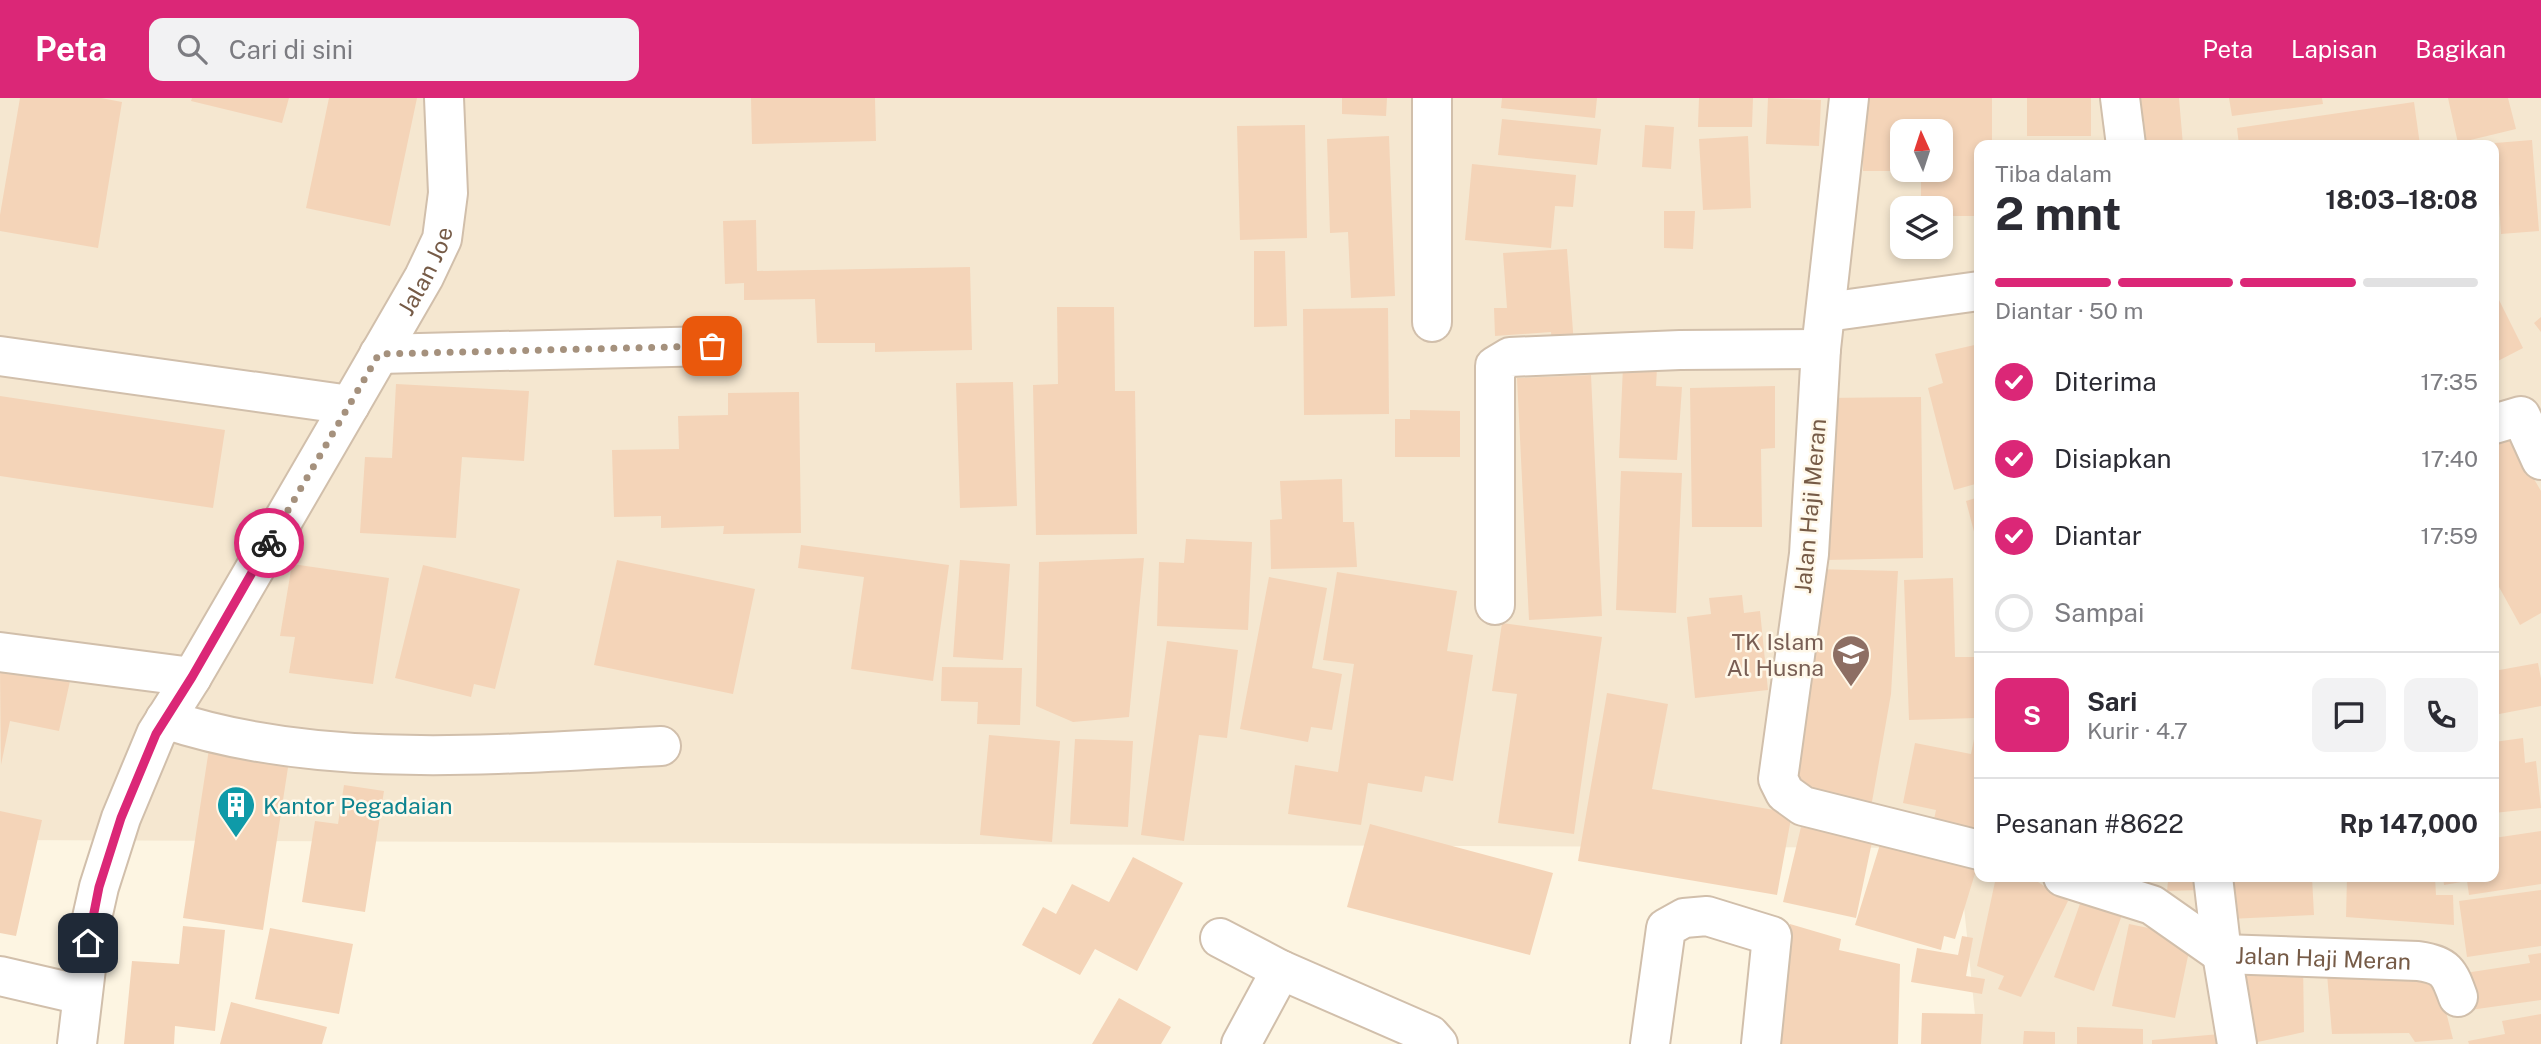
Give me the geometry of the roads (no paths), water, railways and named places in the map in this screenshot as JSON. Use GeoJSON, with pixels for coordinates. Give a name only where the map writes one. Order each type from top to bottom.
{"type":"FeatureCollection","features":[{"type":"Feature","properties":{"kind":"street","name":"Jalan Joe"},"geometry":{"type":"LineString","coordinates":[[77,1044],[92,918],[99,887],[121,818],[156,734],[192,677],[424,277],[442,239],[448,193],[444,98]]}},
{"type":"Feature","properties":{"kind":"street"},"geometry":{"type":"LineString","coordinates":[[1432,98],[1432,322]]}},
{"type":"Feature","properties":{"kind":"street","name":"Jalan Haji Meran"},"geometry":{"type":"LineString","coordinates":[[1849,98],[1821,349],[1809,554],[1778,779],[1784,793],[1803,806],[1974,849]]}},
{"type":"Feature","properties":{"kind":"street"},"geometry":{"type":"LineString","coordinates":[[2120,98],[2125,140]]}},
{"type":"Feature","properties":{"kind":"street"},"geometry":{"type":"LineString","coordinates":[[1826,312],[1974,292]]}},
{"type":"Feature","properties":{"kind":"street"},"geometry":{"type":"LineString","coordinates":[[379,354],[712,346]]}},
{"type":"Feature","properties":{"kind":"street"},"geometry":{"type":"LineString","coordinates":[[1495,605],[1495,366],[1510,357],[1680,350],[1821,349]]}},
{"type":"Feature","properties":{"kind":"street"},"geometry":{"type":"LineString","coordinates":[[0,356],[350,405]]}},
{"type":"Feature","properties":{"kind":"street"},"geometry":{"type":"LineString","coordinates":[[2499,423],[2521,416],[2541,460]]}},
{"type":"Feature","properties":{"kind":"street"},"geometry":{"type":"LineString","coordinates":[[0,652],[192,677]]}},
{"type":"Feature","properties":{"kind":"street"},"geometry":{"type":"LineString","coordinates":[[165,719],[202,731],[328,752],[490,754],[661,746]]}},
{"type":"Feature","properties":{"kind":"street","name":"Jalan Haji Meran"},"geometry":{"type":"LineString","coordinates":[[2079,882],[2152,905],[2222,954],[2418,961],[2437,964],[2451,977],[2458,997]]}},
{"type":"Feature","properties":{"kind":"street"},"geometry":{"type":"LineString","coordinates":[[2214,882],[2237,1044]]}},
{"type":"Feature","properties":{"kind":"street"},"geometry":{"type":"LineString","coordinates":[[1650,1044],[1666,928],[1684,918],[1707,916],[1772,936],[1761,1044]]}},
{"type":"Feature","properties":{"kind":"street"},"geometry":{"type":"LineString","coordinates":[[1220,938],[1281,970],[1430,1035],[1438,1044]]}},
{"type":"Feature","properties":{"kind":"street"},"geometry":{"type":"LineString","coordinates":[[1241,1044],[1281,970]]}},
{"type":"Feature","properties":{"kind":"street"},"geometry":{"type":"LineString","coordinates":[[0,976],[82,995]]}},
{"type":"Feature","properties":{"kind":"place","name":"TK Islam Al Husna"},"geometry":{"type":"Point","coordinates":[1851,688]}},
{"type":"Feature","properties":{"kind":"place","name":"Kantor Pegadaian"},"geometry":{"type":"Point","coordinates":[236,839]}}]}
